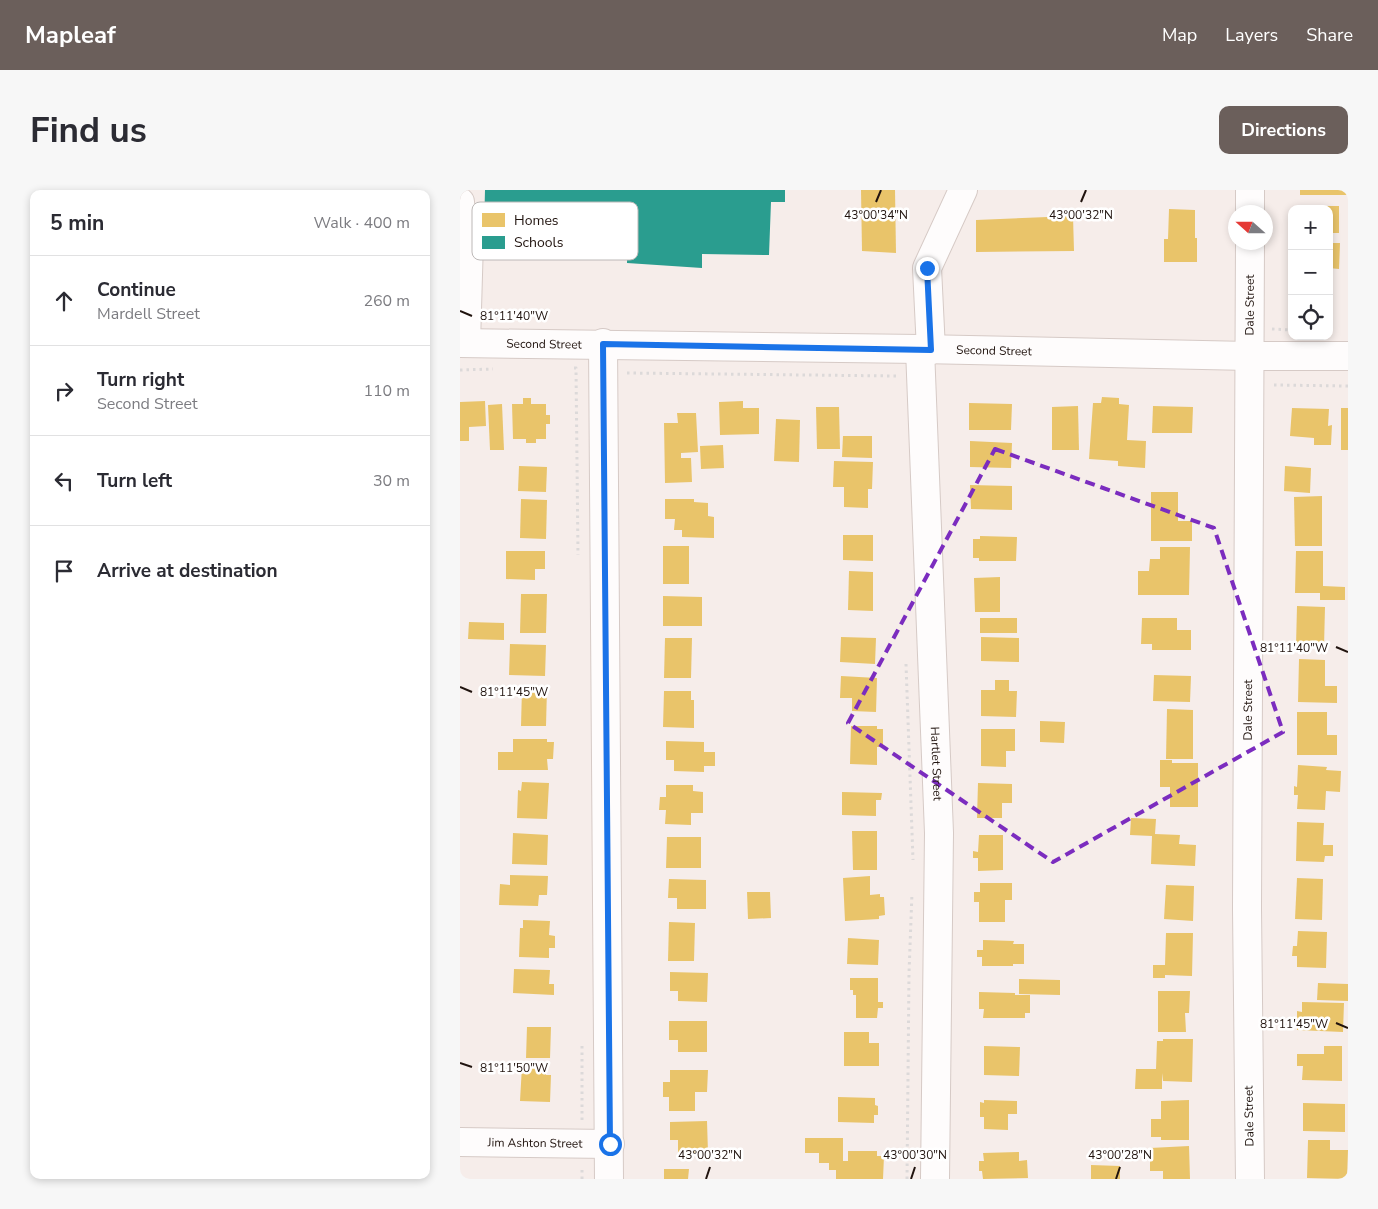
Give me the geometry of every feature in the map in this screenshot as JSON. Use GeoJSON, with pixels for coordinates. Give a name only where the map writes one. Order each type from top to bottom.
{"type":"FeatureCollection","features":[{"type":"Feature","properties":{"kind":"street","name":"Hartlet Street"},"geometry":{"type":"LineString","coordinates":[[936,1179],[939,833],[925,349],[927,268],[963,190]]}},
{"type":"Feature","properties":{"kind":"street"},"geometry":{"type":"LineString","coordinates":[[1250,190],[1250,205]]}},
{"type":"Feature","properties":{"kind":"street"},"geometry":{"type":"LineString","coordinates":[[460,202],[461,214],[469,241],[463,343]]}},
{"type":"Feature","properties":{"kind":"street","name":"Dale Street"},"geometry":{"type":"LineString","coordinates":[[1250,250],[1247,909],[1250,1179]]}},
{"type":"Feature","properties":{"kind":"street","name":"Second Street"},"geometry":{"type":"LineString","coordinates":[[463,343],[1348,356]]}},
{"type":"Feature","properties":{"kind":"street"},"geometry":{"type":"LineString","coordinates":[[603,344],[610,1179]]}},
{"type":"Feature","properties":{"kind":"street","name":"Jim Ashton Street"},"geometry":{"type":"LineString","coordinates":[[460,1142],[610,1144]]}},
{"type":"Feature","properties":{"kind":"path"},"geometry":{"type":"LineString","coordinates":[[1269,329],[1288,330]]}},
{"type":"Feature","properties":{"kind":"path"},"geometry":{"type":"LineString","coordinates":[[566,368],[576,368],[578,557]]}},
{"type":"Feature","properties":{"kind":"path"},"geometry":{"type":"LineString","coordinates":[[460,370],[499,369]]}},
{"type":"Feature","properties":{"kind":"path"},"geometry":{"type":"LineString","coordinates":[[627,382],[627,372],[898,376],[898,386]]}},
{"type":"Feature","properties":{"kind":"path"},"geometry":{"type":"LineString","coordinates":[[1274,385],[1348,386]]}},
{"type":"Feature","properties":{"kind":"path"},"geometry":{"type":"LineString","coordinates":[[906,655],[913,863]]}},
{"type":"Feature","properties":{"kind":"path"},"geometry":{"type":"LineString","coordinates":[[907,1179],[909,973],[912,891]]}},
{"type":"Feature","properties":{"kind":"path"},"geometry":{"type":"LineString","coordinates":[[582,1038],[582,1126]]}},
{"type":"Feature","properties":{"kind":"highlighted area"},"geometry":{"type":"Polygon","coordinates":[[[995,449],[1214,528],[1283,732],[1053,862],[848,723],[995,449]]]}},
{"type":"Feature","properties":{"kind":"building: Homes"},"geometry":{"type":"Polygon","coordinates":[[[861,190],[895,190],[896,253],[862,251],[861,190]]]}},
{"type":"Feature","properties":{"kind":"building: Homes"},"geometry":{"type":"Polygon","coordinates":[[[1300,190],[1347,190],[1347,195],[1300,195],[1300,190]]]}},
{"type":"Feature","properties":{"kind":"building: Homes"},"geometry":{"type":"Polygon","coordinates":[[[1333,206],[1339,206],[1339,233],[1333,233],[1333,206]]]}},
{"type":"Feature","properties":{"kind":"building: Homes"},"geometry":{"type":"Polygon","coordinates":[[[1169,209],[1195,210],[1197,262],[1164,262],[1164,239],[1168,239],[1169,209]]]}},
{"type":"Feature","properties":{"kind":"building: Homes"},"geometry":{"type":"Polygon","coordinates":[[[1073,216],[1074,251],[976,252],[976,220],[1073,216]]]}},
{"type":"Feature","properties":{"kind":"building: Homes"},"geometry":{"type":"Polygon","coordinates":[[[1333,243],[1340,243],[1339,269],[1333,268],[1333,243]]]}},
{"type":"Feature","properties":{"kind":"building: Homes"},"geometry":{"type":"Polygon","coordinates":[[[1102,397],[1119,398],[1119,404],[1129,405],[1127,440],[1146,441],[1145,468],[1118,466],[1118,461],[1089,459],[1093,403],[1101,403],[1102,397]]]}},
{"type":"Feature","properties":{"kind":"building: Homes"},"geometry":{"type":"Polygon","coordinates":[[[523,398],[531,398],[531,404],[546,404],[546,415],[550,415],[550,424],[546,424],[546,439],[536,439],[536,443],[526,443],[526,439],[513,439],[512,404],[523,404],[523,398]]]}},
{"type":"Feature","properties":{"kind":"building: Homes"},"geometry":{"type":"Polygon","coordinates":[[[485,401],[486,426],[469,427],[469,441],[460,441],[460,402],[485,401]]]}},
{"type":"Feature","properties":{"kind":"building: Homes"},"geometry":{"type":"Polygon","coordinates":[[[743,401],[743,408],[759,408],[759,434],[720,435],[719,402],[743,401]]]}},
{"type":"Feature","properties":{"kind":"building: Homes"},"geometry":{"type":"Polygon","coordinates":[[[969,403],[1012,404],[1011,430],[969,430],[969,403]]]}},
{"type":"Feature","properties":{"kind":"building: Homes"},"geometry":{"type":"Polygon","coordinates":[[[502,404],[504,450],[490,450],[488,405],[502,404]]]}},
{"type":"Feature","properties":{"kind":"building: Homes"},"geometry":{"type":"Polygon","coordinates":[[[1078,406],[1079,450],[1052,450],[1052,407],[1078,406]]]}},
{"type":"Feature","properties":{"kind":"building: Homes"},"geometry":{"type":"Polygon","coordinates":[[[1153,406],[1193,407],[1192,433],[1152,433],[1153,406]]]}},
{"type":"Feature","properties":{"kind":"building: Homes"},"geometry":{"type":"Polygon","coordinates":[[[816,407],[839,407],[840,449],[817,449],[816,407]]]}},
{"type":"Feature","properties":{"kind":"building: Homes"},"geometry":{"type":"Polygon","coordinates":[[[1292,408],[1329,409],[1328,426],[1332,425],[1331,445],[1314,445],[1314,438],[1290,436],[1292,408]]]}},
{"type":"Feature","properties":{"kind":"building: Homes"},"geometry":{"type":"Polygon","coordinates":[[[1341,408],[1348,408],[1348,450],[1341,450],[1341,408]]]}},
{"type":"Feature","properties":{"kind":"building: Homes"},"geometry":{"type":"Polygon","coordinates":[[[677,413],[696,413],[698,452],[681,453],[681,458],[691,458],[692,482],[665,483],[664,423],[678,423],[677,413]]]}},
{"type":"Feature","properties":{"kind":"building: Homes"},"geometry":{"type":"Polygon","coordinates":[[[776,419],[800,420],[799,462],[774,461],[776,419]]]}},
{"type":"Feature","properties":{"kind":"building: Homes"},"geometry":{"type":"Polygon","coordinates":[[[843,436],[872,436],[872,458],[842,457],[843,436]]]}},
{"type":"Feature","properties":{"kind":"building: Homes"},"geometry":{"type":"Polygon","coordinates":[[[970,441],[1012,443],[1011,468],[970,467],[970,441]]]}},
{"type":"Feature","properties":{"kind":"building: Homes"},"geometry":{"type":"Polygon","coordinates":[[[723,445],[724,468],[701,469],[700,446],[723,445]]]}},
{"type":"Feature","properties":{"kind":"building: Homes"},"geometry":{"type":"Polygon","coordinates":[[[834,461],[873,462],[872,489],[868,489],[868,508],[844,507],[844,487],[833,487],[834,461]]]}},
{"type":"Feature","properties":{"kind":"building: Homes"},"geometry":{"type":"Polygon","coordinates":[[[519,466],[547,467],[546,492],[518,491],[519,466]]]}},
{"type":"Feature","properties":{"kind":"building: Homes"},"geometry":{"type":"Polygon","coordinates":[[[1285,466],[1311,468],[1310,493],[1284,491],[1285,466]]]}},
{"type":"Feature","properties":{"kind":"building: Homes"},"geometry":{"type":"Polygon","coordinates":[[[970,485],[1012,486],[1012,510],[971,509],[970,485]]]}},
{"type":"Feature","properties":{"kind":"building: Homes"},"geometry":{"type":"Polygon","coordinates":[[[1151,492],[1178,492],[1178,521],[1192,521],[1192,541],[1151,541],[1151,492]]]}},
{"type":"Feature","properties":{"kind":"building: Homes"},"geometry":{"type":"Polygon","coordinates":[[[1322,496],[1322,546],[1295,546],[1294,497],[1322,496]]]}},
{"type":"Feature","properties":{"kind":"building: Homes"},"geometry":{"type":"Polygon","coordinates":[[[521,499],[547,500],[546,539],[520,538],[521,499]]]}},
{"type":"Feature","properties":{"kind":"building: Homes"},"geometry":{"type":"Polygon","coordinates":[[[665,499],[694,499],[694,502],[708,503],[708,516],[714,517],[714,538],[682,537],[682,530],[674,530],[675,519],[665,519],[665,499]]]}},
{"type":"Feature","properties":{"kind":"building: Homes"},"geometry":{"type":"Polygon","coordinates":[[[843,535],[873,535],[873,561],[843,560],[843,535]]]}},
{"type":"Feature","properties":{"kind":"building: Homes"},"geometry":{"type":"Polygon","coordinates":[[[980,536],[1017,537],[1016,561],[979,561],[979,558],[973,558],[973,539],[980,539],[980,536]]]}},
{"type":"Feature","properties":{"kind":"building: Homes"},"geometry":{"type":"Polygon","coordinates":[[[663,546],[689,546],[689,584],[663,584],[663,546]]]}},
{"type":"Feature","properties":{"kind":"building: Homes"},"geometry":{"type":"Polygon","coordinates":[[[1160,547],[1190,547],[1189,595],[1138,595],[1138,571],[1149,571],[1150,559],[1160,559],[1160,547]]]}},
{"type":"Feature","properties":{"kind":"building: Homes"},"geometry":{"type":"Polygon","coordinates":[[[506,551],[545,551],[545,569],[535,569],[535,580],[506,579],[506,551]]]}},
{"type":"Feature","properties":{"kind":"building: Homes"},"geometry":{"type":"Polygon","coordinates":[[[1296,551],[1323,551],[1323,586],[1345,587],[1345,600],[1320,600],[1320,593],[1295,593],[1296,551]]]}},
{"type":"Feature","properties":{"kind":"building: Homes"},"geometry":{"type":"Polygon","coordinates":[[[849,571],[873,572],[873,611],[848,610],[849,571]]]}},
{"type":"Feature","properties":{"kind":"building: Homes"},"geometry":{"type":"Polygon","coordinates":[[[1000,577],[1000,612],[975,612],[974,578],[1000,577]]]}},
{"type":"Feature","properties":{"kind":"building: Homes"},"geometry":{"type":"Polygon","coordinates":[[[521,594],[547,594],[546,633],[520,633],[521,594]]]}},
{"type":"Feature","properties":{"kind":"building: Homes"},"geometry":{"type":"Polygon","coordinates":[[[663,596],[702,597],[702,626],[663,626],[663,596]]]}},
{"type":"Feature","properties":{"kind":"building: Homes"},"geometry":{"type":"Polygon","coordinates":[[[1297,606],[1325,607],[1324,647],[1296,646],[1297,606]]]}},
{"type":"Feature","properties":{"kind":"building: Homes"},"geometry":{"type":"Polygon","coordinates":[[[980,618],[1017,618],[1017,633],[980,633],[980,618]]]}},
{"type":"Feature","properties":{"kind":"building: Homes"},"geometry":{"type":"Polygon","coordinates":[[[1142,618],[1177,618],[1177,630],[1191,630],[1191,650],[1152,650],[1152,644],[1141,644],[1142,618]]]}},
{"type":"Feature","properties":{"kind":"building: Homes"},"geometry":{"type":"Polygon","coordinates":[[[469,622],[504,623],[504,640],[468,639],[469,622]]]}},
{"type":"Feature","properties":{"kind":"building: Homes"},"geometry":{"type":"Polygon","coordinates":[[[841,637],[876,638],[875,664],[840,662],[841,637]]]}},
{"type":"Feature","properties":{"kind":"building: Homes"},"geometry":{"type":"Polygon","coordinates":[[[981,637],[1019,638],[1019,662],[981,661],[981,637]]]}},
{"type":"Feature","properties":{"kind":"building: Homes"},"geometry":{"type":"Polygon","coordinates":[[[665,638],[692,638],[691,678],[664,678],[665,638]]]}},
{"type":"Feature","properties":{"kind":"building: Homes"},"geometry":{"type":"Polygon","coordinates":[[[510,644],[546,645],[545,676],[509,675],[510,644]]]}},
{"type":"Feature","properties":{"kind":"building: Homes"},"geometry":{"type":"Polygon","coordinates":[[[1299,659],[1325,660],[1325,686],[1337,686],[1337,703],[1298,702],[1299,659]]]}},
{"type":"Feature","properties":{"kind":"building: Homes"},"geometry":{"type":"Polygon","coordinates":[[[1154,675],[1191,676],[1190,702],[1153,701],[1154,675]]]}},
{"type":"Feature","properties":{"kind":"building: Homes"},"geometry":{"type":"Polygon","coordinates":[[[841,676],[877,678],[876,712],[852,711],[852,698],[840,698],[841,676]]]}},
{"type":"Feature","properties":{"kind":"building: Homes"},"geometry":{"type":"Polygon","coordinates":[[[995,680],[1009,680],[1009,691],[1017,691],[1016,717],[981,716],[981,690],[995,690],[995,680]]]}},
{"type":"Feature","properties":{"kind":"building: Homes"},"geometry":{"type":"Polygon","coordinates":[[[522,688],[547,688],[546,726],[521,726],[522,688]]]}},
{"type":"Feature","properties":{"kind":"building: Homes"},"geometry":{"type":"Polygon","coordinates":[[[664,691],[691,691],[691,700],[694,700],[694,728],[663,727],[664,691]]]}},
{"type":"Feature","properties":{"kind":"building: Homes"},"geometry":{"type":"Polygon","coordinates":[[[1167,709],[1193,710],[1193,759],[1166,759],[1167,709]]]}},
{"type":"Feature","properties":{"kind":"building: Homes"},"geometry":{"type":"Polygon","coordinates":[[[1297,712],[1327,712],[1327,735],[1337,735],[1337,755],[1297,755],[1297,712]]]}},
{"type":"Feature","properties":{"kind":"building: Homes"},"geometry":{"type":"Polygon","coordinates":[[[1040,721],[1065,722],[1064,743],[1040,742],[1040,721]]]}},
{"type":"Feature","properties":{"kind":"building: Homes"},"geometry":{"type":"Polygon","coordinates":[[[851,726],[877,726],[877,729],[883,729],[883,747],[877,747],[877,765],[850,764],[851,726]]]}},
{"type":"Feature","properties":{"kind":"building: Homes"},"geometry":{"type":"Polygon","coordinates":[[[981,729],[1015,729],[1015,751],[1006,751],[1006,767],[981,766],[981,729]]]}},
{"type":"Feature","properties":{"kind":"building: Homes"},"geometry":{"type":"Polygon","coordinates":[[[513,739],[547,739],[547,742],[554,742],[553,759],[547,759],[548,770],[498,770],[498,752],[513,752],[513,739]]]}},
{"type":"Feature","properties":{"kind":"building: Homes"},"geometry":{"type":"Polygon","coordinates":[[[666,741],[704,742],[704,752],[715,752],[715,766],[704,766],[704,772],[674,771],[674,760],[666,760],[666,741]]]}},
{"type":"Feature","properties":{"kind":"building: Homes"},"geometry":{"type":"Polygon","coordinates":[[[1160,760],[1172,760],[1172,763],[1198,763],[1198,807],[1170,807],[1170,787],[1160,787],[1160,760]]]}},
{"type":"Feature","properties":{"kind":"building: Homes"},"geometry":{"type":"Polygon","coordinates":[[[1298,765],[1327,767],[1326,770],[1341,771],[1340,792],[1326,791],[1325,810],[1297,809],[1298,795],[1294,795],[1294,786],[1297,787],[1298,765]]]}},
{"type":"Feature","properties":{"kind":"building: Homes"},"geometry":{"type":"Polygon","coordinates":[[[522,782],[549,783],[547,819],[517,818],[518,790],[521,791],[522,782]]]}},
{"type":"Feature","properties":{"kind":"building: Homes"},"geometry":{"type":"Polygon","coordinates":[[[978,783],[1012,784],[1012,803],[1002,803],[1002,818],[977,818],[978,783]]]}},
{"type":"Feature","properties":{"kind":"building: Homes"},"geometry":{"type":"Polygon","coordinates":[[[666,785],[693,785],[693,791],[703,792],[703,813],[691,813],[691,825],[665,824],[666,810],[659,810],[660,797],[666,797],[666,785]]]}},
{"type":"Feature","properties":{"kind":"building: Homes"},"geometry":{"type":"Polygon","coordinates":[[[842,792],[882,793],[881,800],[876,800],[876,816],[842,815],[842,792]]]}},
{"type":"Feature","properties":{"kind":"building: Homes"},"geometry":{"type":"Polygon","coordinates":[[[1131,818],[1156,819],[1155,834],[1180,835],[1179,844],[1196,845],[1195,866],[1151,864],[1152,836],[1130,835],[1131,818]]]}},
{"type":"Feature","properties":{"kind":"building: Homes"},"geometry":{"type":"Polygon","coordinates":[[[1297,822],[1324,823],[1323,845],[1333,845],[1333,856],[1325,856],[1324,862],[1296,861],[1297,822]]]}},
{"type":"Feature","properties":{"kind":"building: Homes"},"geometry":{"type":"Polygon","coordinates":[[[852,831],[877,831],[877,870],[853,870],[852,831]]]}},
{"type":"Feature","properties":{"kind":"building: Homes"},"geometry":{"type":"Polygon","coordinates":[[[513,833],[548,835],[547,865],[512,864],[513,833]]]}},
{"type":"Feature","properties":{"kind":"building: Homes"},"geometry":{"type":"Polygon","coordinates":[[[979,835],[1003,835],[1003,870],[978,871],[978,858],[973,858],[973,851],[978,852],[979,835]]]}},
{"type":"Feature","properties":{"kind":"building: Homes"},"geometry":{"type":"Polygon","coordinates":[[[667,837],[701,837],[701,868],[666,868],[667,837]]]}},
{"type":"Feature","properties":{"kind":"building: Homes"},"geometry":{"type":"Polygon","coordinates":[[[510,875],[548,876],[547,895],[539,895],[538,906],[499,905],[500,884],[510,885],[510,875]]]}},
{"type":"Feature","properties":{"kind":"building: Homes"},"geometry":{"type":"Polygon","coordinates":[[[870,876],[870,895],[880,894],[880,897],[884,897],[885,915],[879,916],[879,919],[845,921],[843,878],[870,876]]]}},
{"type":"Feature","properties":{"kind":"building: Homes"},"geometry":{"type":"Polygon","coordinates":[[[1297,878],[1323,879],[1322,920],[1295,919],[1297,878]]]}},
{"type":"Feature","properties":{"kind":"building: Homes"},"geometry":{"type":"Polygon","coordinates":[[[669,879],[706,880],[706,909],[677,909],[677,898],[668,898],[669,879]]]}},
{"type":"Feature","properties":{"kind":"building: Homes"},"geometry":{"type":"Polygon","coordinates":[[[980,883],[1012,883],[1012,900],[1005,900],[1005,922],[979,922],[979,902],[974,902],[974,892],[980,892],[980,883]]]}},
{"type":"Feature","properties":{"kind":"building: Homes"},"geometry":{"type":"Polygon","coordinates":[[[1166,885],[1194,886],[1193,921],[1164,919],[1166,885]]]}},
{"type":"Feature","properties":{"kind":"building: Homes"},"geometry":{"type":"Polygon","coordinates":[[[747,892],[770,892],[771,918],[748,919],[747,892]]]}},
{"type":"Feature","properties":{"kind":"building: Homes"},"geometry":{"type":"Polygon","coordinates":[[[523,920],[550,921],[549,935],[555,936],[555,948],[549,948],[549,958],[519,957],[520,928],[523,928],[523,920]]]}},
{"type":"Feature","properties":{"kind":"building: Homes"},"geometry":{"type":"Polygon","coordinates":[[[669,922],[695,923],[694,961],[668,961],[669,922]]]}},
{"type":"Feature","properties":{"kind":"building: Homes"},"geometry":{"type":"Polygon","coordinates":[[[1298,931],[1327,932],[1326,968],[1297,967],[1297,956],[1292,956],[1293,946],[1297,946],[1298,931]]]}},
{"type":"Feature","properties":{"kind":"building: Homes"},"geometry":{"type":"Polygon","coordinates":[[[1166,933],[1193,933],[1192,976],[1165,975],[1165,978],[1153,978],[1153,965],[1165,965],[1166,933]]]}},
{"type":"Feature","properties":{"kind":"building: Homes"},"geometry":{"type":"Polygon","coordinates":[[[848,938],[879,940],[878,965],[847,964],[848,938]]]}},
{"type":"Feature","properties":{"kind":"building: Homes"},"geometry":{"type":"Polygon","coordinates":[[[983,940],[1014,941],[1013,944],[1024,944],[1024,964],[982,966],[982,957],[977,957],[977,950],[983,950],[983,940]]]}},
{"type":"Feature","properties":{"kind":"building: Homes"},"geometry":{"type":"Polygon","coordinates":[[[514,969],[550,970],[549,984],[554,984],[554,995],[513,993],[514,969]]]}},
{"type":"Feature","properties":{"kind":"building: Homes"},"geometry":{"type":"Polygon","coordinates":[[[670,972],[708,973],[707,1002],[678,1001],[678,991],[670,991],[670,972]]]}},
{"type":"Feature","properties":{"kind":"building: Homes"},"geometry":{"type":"Polygon","coordinates":[[[850,978],[878,978],[878,1002],[883,1002],[883,1008],[878,1008],[877,1018],[856,1018],[856,995],[853,995],[853,990],[850,990],[850,978]]]}},
{"type":"Feature","properties":{"kind":"building: Homes"},"geometry":{"type":"Polygon","coordinates":[[[1019,979],[1060,980],[1060,995],[1019,994],[1019,979]]]}},
{"type":"Feature","properties":{"kind":"building: Homes"},"geometry":{"type":"Polygon","coordinates":[[[1318,983],[1348,984],[1348,1001],[1317,1000],[1318,983]]]}},
{"type":"Feature","properties":{"kind":"building: Homes"},"geometry":{"type":"Polygon","coordinates":[[[1158,991],[1190,991],[1189,1013],[1185,1013],[1186,1032],[1158,1032],[1158,991]]]}},
{"type":"Feature","properties":{"kind":"building: Homes"},"geometry":{"type":"Polygon","coordinates":[[[979,992],[1030,995],[1030,1013],[1025,1013],[1025,1018],[983,1018],[984,1009],[979,1009],[979,992]]]}},
{"type":"Feature","properties":{"kind":"building: Homes"},"geometry":{"type":"Polygon","coordinates":[[[1302,1002],[1344,1003],[1343,1032],[1297,1030],[1297,1011],[1302,1012],[1302,1002]]]}},
{"type":"Feature","properties":{"kind":"building: Homes"},"geometry":{"type":"Polygon","coordinates":[[[669,1021],[707,1021],[707,1052],[678,1052],[678,1040],[669,1040],[669,1021]]]}},
{"type":"Feature","properties":{"kind":"building: Homes"},"geometry":{"type":"Polygon","coordinates":[[[527,1027],[551,1027],[550,1058],[526,1058],[527,1027]]]}},
{"type":"Feature","properties":{"kind":"building: Homes"},"geometry":{"type":"Polygon","coordinates":[[[844,1032],[869,1032],[869,1043],[879,1043],[879,1066],[844,1066],[844,1032]]]}},
{"type":"Feature","properties":{"kind":"building: Homes"},"geometry":{"type":"Polygon","coordinates":[[[1163,1039],[1193,1039],[1192,1082],[1163,1081],[1162,1073],[1162,1089],[1135,1089],[1136,1069],[1156,1069],[1157,1041],[1163,1041],[1163,1039]]]}},
{"type":"Feature","properties":{"kind":"building: Homes"},"geometry":{"type":"Polygon","coordinates":[[[984,1046],[1020,1047],[1019,1076],[984,1075],[984,1046]]]}},
{"type":"Feature","properties":{"kind":"building: Homes"},"geometry":{"type":"Polygon","coordinates":[[[1324,1046],[1342,1046],[1342,1081],[1302,1080],[1303,1066],[1297,1066],[1297,1054],[1324,1054],[1324,1046]]]}},
{"type":"Feature","properties":{"kind":"building: Homes"},"geometry":{"type":"Polygon","coordinates":[[[522,1066],[546,1067],[546,1075],[551,1075],[550,1102],[520,1101],[522,1066]]]}},
{"type":"Feature","properties":{"kind":"building: Homes"},"geometry":{"type":"Polygon","coordinates":[[[670,1070],[708,1070],[707,1092],[695,1092],[695,1111],[669,1111],[669,1097],[663,1097],[663,1082],[670,1082],[670,1070]]]}},
{"type":"Feature","properties":{"kind":"building: Homes"},"geometry":{"type":"Polygon","coordinates":[[[838,1097],[875,1098],[875,1105],[878,1106],[878,1115],[874,1115],[874,1123],[838,1122],[838,1097]]]}},
{"type":"Feature","properties":{"kind":"building: Homes"},"geometry":{"type":"Polygon","coordinates":[[[984,1100],[1017,1101],[1017,1114],[1008,1114],[1008,1130],[984,1129],[984,1117],[980,1117],[980,1102],[984,1103],[984,1100]]]}},
{"type":"Feature","properties":{"kind":"building: Homes"},"geometry":{"type":"Polygon","coordinates":[[[1189,1100],[1189,1140],[1161,1140],[1161,1137],[1151,1137],[1151,1119],[1161,1119],[1161,1101],[1189,1100]]]}},
{"type":"Feature","properties":{"kind":"building: Homes"},"geometry":{"type":"Polygon","coordinates":[[[1303,1103],[1345,1104],[1345,1132],[1303,1131],[1303,1103]]]}},
{"type":"Feature","properties":{"kind":"building: Homes"},"geometry":{"type":"Polygon","coordinates":[[[707,1121],[708,1153],[678,1153],[678,1140],[670,1140],[670,1122],[707,1121]]]}},
{"type":"Feature","properties":{"kind":"building: Homes"},"geometry":{"type":"Polygon","coordinates":[[[805,1138],[843,1138],[843,1161],[848,1161],[848,1151],[877,1151],[877,1156],[884,1156],[883,1179],[836,1179],[836,1170],[829,1170],[829,1163],[819,1163],[819,1153],[805,1153],[805,1138]]]}},
{"type":"Feature","properties":{"kind":"building: Homes"},"geometry":{"type":"Polygon","coordinates":[[[1308,1140],[1330,1140],[1330,1150],[1348,1150],[1347,1179],[1307,1178],[1308,1140]]]}},
{"type":"Feature","properties":{"kind":"building: Homes"},"geometry":{"type":"Polygon","coordinates":[[[1189,1146],[1190,1179],[1163,1179],[1163,1171],[1150,1171],[1150,1148],[1189,1146]]]}},
{"type":"Feature","properties":{"kind":"building: Homes"},"geometry":{"type":"Polygon","coordinates":[[[1019,1152],[1019,1161],[1027,1160],[1028,1178],[983,1179],[982,1171],[979,1171],[979,1161],[984,1161],[983,1153],[1019,1152]]]}},
{"type":"Feature","properties":{"kind":"building: Homes"},"geometry":{"type":"Polygon","coordinates":[[[1091,1165],[1120,1166],[1120,1179],[1091,1179],[1091,1165]]]}},
{"type":"Feature","properties":{"kind":"building: Homes"},"geometry":{"type":"Polygon","coordinates":[[[664,1169],[689,1169],[688,1179],[664,1179],[664,1169]]]}},
{"type":"Feature","properties":{"kind":"building: Schools"},"geometry":{"type":"Polygon","coordinates":[[[485,190],[785,190],[785,202],[771,202],[769,255],[702,254],[702,268],[627,263],[627,260],[638,260],[638,202],[485,202],[485,190]]]}},
{"type":"Feature","properties":{"kind":"route"},"geometry":{"type":"LineString","coordinates":[[610,1144],[603,344],[931,350],[927,268]]}}]}
